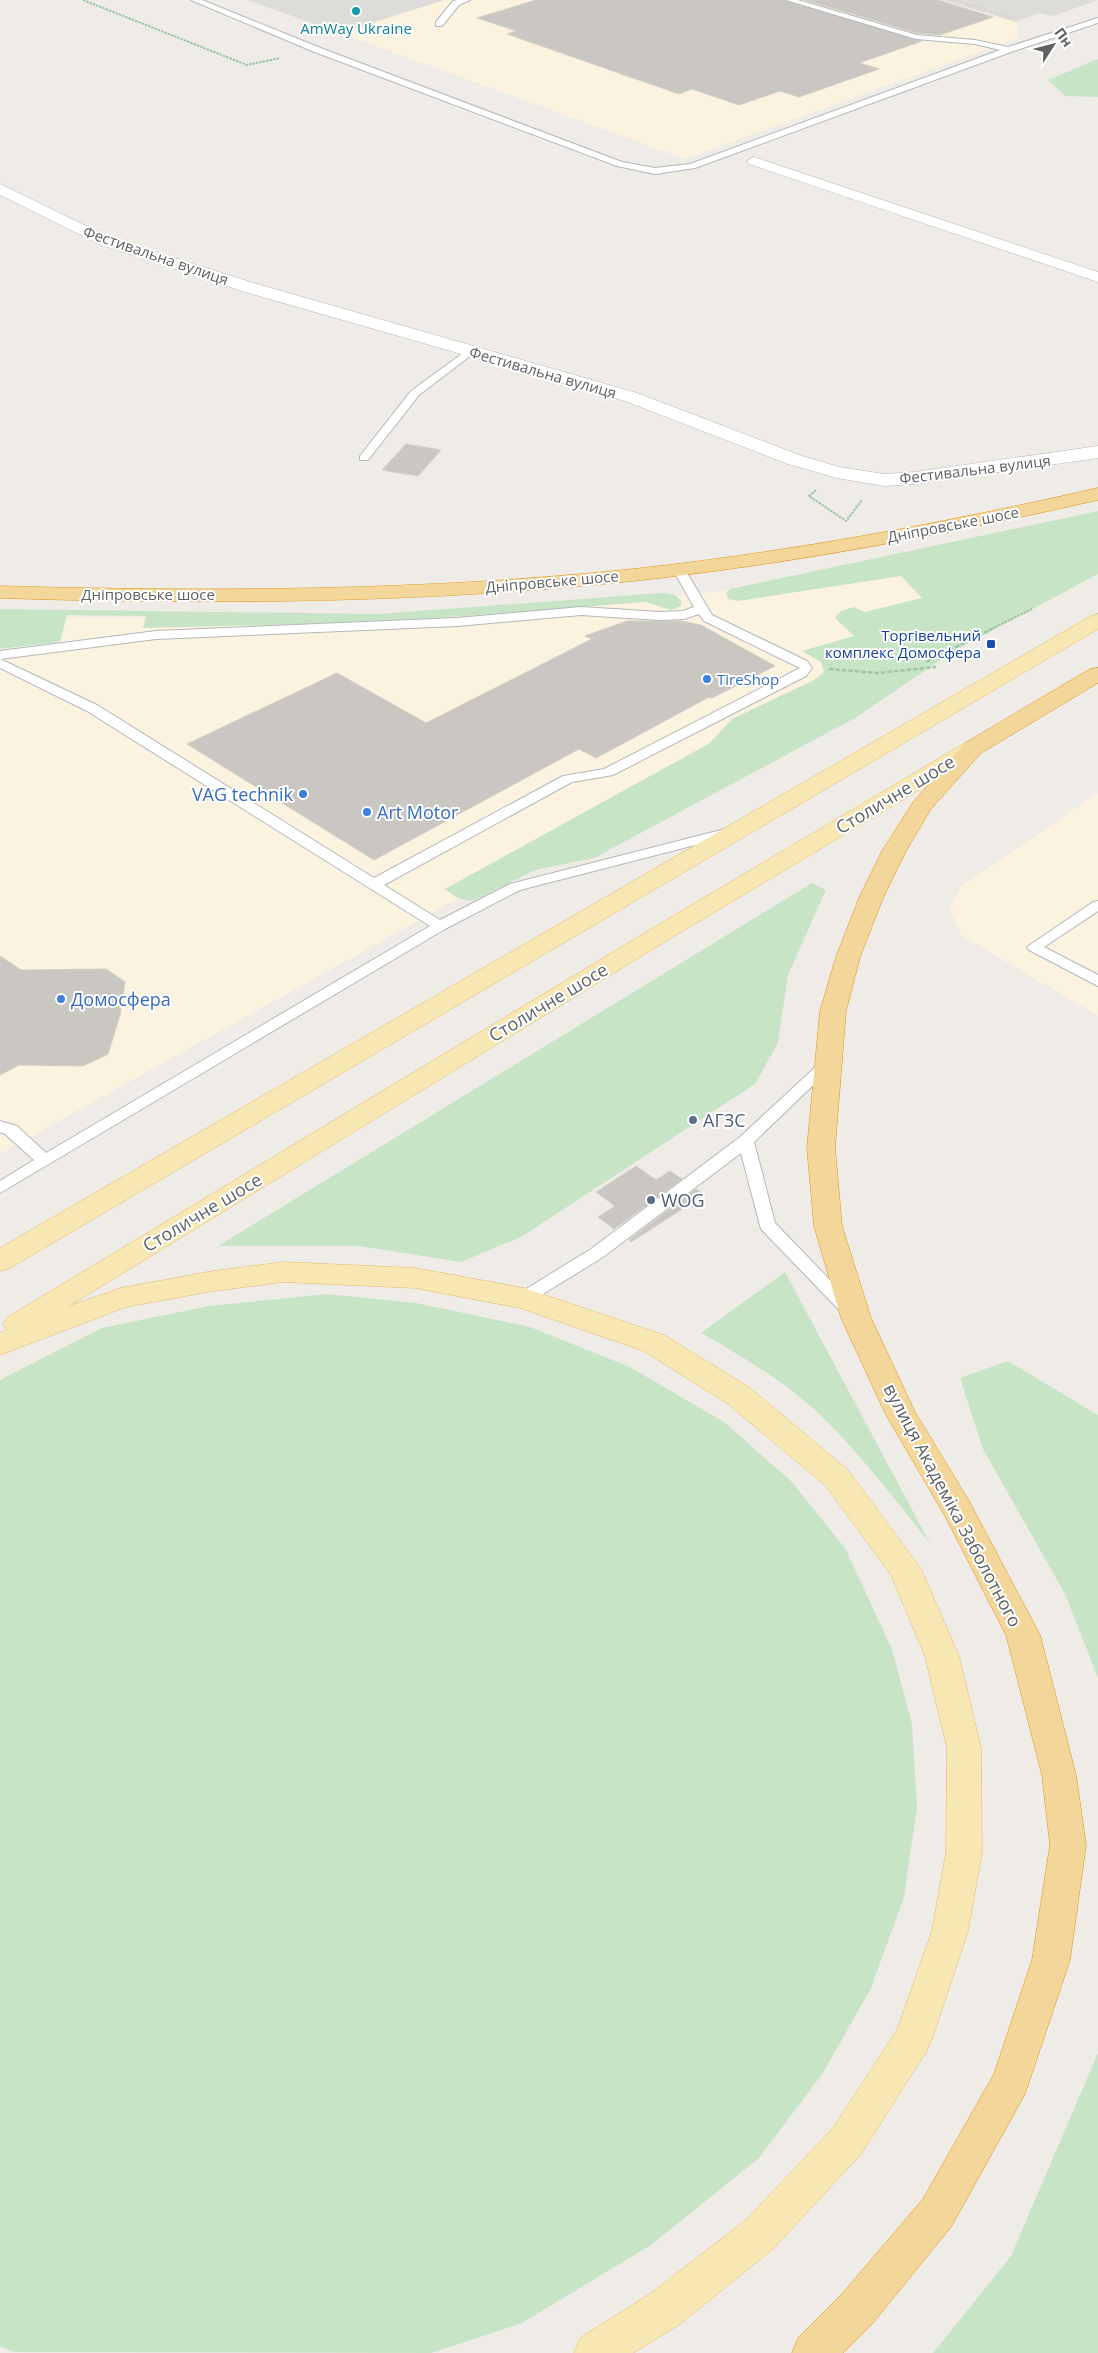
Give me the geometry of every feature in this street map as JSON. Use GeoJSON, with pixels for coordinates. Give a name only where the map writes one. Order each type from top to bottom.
{"type":"FeatureCollection","features":[{"type":"Feature","properties":{"kind":"highway","name":"Дніпровське шосе"},"geometry":{"type":"LineString","coordinates":[[0,592],[302,595],[390,592],[570,580],[795,552],[1029,510],[1098,494]]}},
{"type":"Feature","properties":{"kind":"highway","name":"Столичне шосе"},"geometry":{"type":"LineString","coordinates":[[973,748],[1098,674]]}},
{"type":"Feature","properties":{"kind":"highway","name":"вулиця Академіка Заболотного"},"geometry":{"type":"LineString","coordinates":[[813,2353],[857,2309],[937,2213],[1011,2081],[1050,1960],[1068,1845],[1059,1775],[1023,1635],[958,1510],[902,1415],[856,1318],[828,1226],[822,1148],[828,1063],[833,1011],[848,957],[871,898],[894,851],[922,806],[973,748]]}},
{"type":"Feature","properties":{"kind":"main road"},"geometry":{"type":"LineString","coordinates":[[0,1261],[1098,620]]}},
{"type":"Feature","properties":{"kind":"main road","name":"Столичне шосе"},"geometry":{"type":"LineString","coordinates":[[0,1335],[662,933],[973,748]]}},
{"type":"Feature","properties":{"kind":"main road"},"geometry":{"type":"LineString","coordinates":[[0,1344],[121,1298],[213,1281],[284,1272],[416,1278],[524,1298],[654,1343],[739,1396],[837,1478],[905,1569],[942,1656],[964,1748],[964,1852],[950,1931],[913,2039],[847,2141],[760,2234],[665,2309],[595,2353]]}},
{"type":"Feature","properties":{"kind":"street"},"geometry":{"type":"LineString","coordinates":[[754,161],[1098,277]]}},
{"type":"Feature","properties":{"kind":"street","name":"Фестивальна вулиця"},"geometry":{"type":"LineString","coordinates":[[0,190],[105,241],[251,288],[631,397],[795,460],[857,476],[884,480],[915,478],[1098,452]]}},
{"type":"Feature","properties":{"kind":"lane"},"geometry":{"type":"LineString","coordinates":[[195,0],[315,49],[620,164],[655,171],[692,166],[1008,50],[1098,20]]}},
{"type":"Feature","properties":{"kind":"lane"},"geometry":{"type":"LineString","coordinates":[[439,24],[456,3],[466,0]]}},
{"type":"Feature","properties":{"kind":"lane"},"geometry":{"type":"LineString","coordinates":[[790,0],[916,37],[975,42],[1008,50]]}},
{"type":"Feature","properties":{"kind":"lane"},"geometry":{"type":"LineString","coordinates":[[364,458],[415,393],[470,350]]}},
{"type":"Feature","properties":{"kind":"lane"},"geometry":{"type":"LineString","coordinates":[[374,884],[568,779],[608,772],[802,673],[806,668],[803,664],[708,618],[678,568]]}},
{"type":"Feature","properties":{"kind":"lane"},"geometry":{"type":"LineString","coordinates":[[0,655],[156,634],[457,622],[581,611],[660,616],[684,615],[701,609]]}},
{"type":"Feature","properties":{"kind":"lane"},"geometry":{"type":"LineString","coordinates":[[0,664],[92,708],[440,926]]}},
{"type":"Feature","properties":{"kind":"lane"},"geometry":{"type":"LineString","coordinates":[[0,1188],[440,926],[515,887],[739,830]]}},
{"type":"Feature","properties":{"kind":"lane"},"geometry":{"type":"LineString","coordinates":[[1095,975],[1034,947],[1098,905]]}},
{"type":"Feature","properties":{"kind":"lane"},"geometry":{"type":"LineString","coordinates":[[524,1298],[597,1252],[746,1141],[828,1063]]}},
{"type":"Feature","properties":{"kind":"lane"},"geometry":{"type":"LineString","coordinates":[[0,1126],[11,1130],[45,1161]]}},
{"type":"Feature","properties":{"kind":"lane"},"geometry":{"type":"LineString","coordinates":[[746,1141],[767,1225],[856,1318]]}},
{"type":"Feature","properties":{"kind":"path"},"geometry":{"type":"LineString","coordinates":[[83,0],[247,65],[254,65],[315,49]]}},
{"type":"Feature","properties":{"kind":"path"},"geometry":{"type":"LineString","coordinates":[[813,493],[809,496],[846,521]]}},
{"type":"Feature","properties":{"kind":"path"},"geometry":{"type":"LineString","coordinates":[[926,662],[1032,609]]}},
{"type":"Feature","properties":{"kind":"path"},"geometry":{"type":"LineString","coordinates":[[806,668],[878,673],[936,667]]}},
{"type":"Feature","properties":{"kind":"shaded area"},"geometry":{"type":"Polygon","coordinates":[[[247,0],[444,0],[340,33],[247,0]]]}},
{"type":"Feature","properties":{"kind":"shaded area"},"geometry":{"type":"Polygon","coordinates":[[[445,0],[942,0],[1016,22],[1018,38],[685,159],[340,33],[445,0]]]}},
{"type":"Feature","properties":{"kind":"shaded area"},"geometry":{"type":"Polygon","coordinates":[[[942,0],[1098,0],[1053,16],[1039,13],[1016,22],[942,0]]]}},
{"type":"Feature","properties":{"kind":"shaded area"},"geometry":{"type":"Polygon","coordinates":[[[907,571],[984,625],[744,739],[0,1154],[0,616],[231,619],[396,616],[656,598],[907,571]]]}},
{"type":"Feature","properties":{"kind":"shaded area"},"geometry":{"type":"Polygon","coordinates":[[[1098,793],[1098,1016],[961,935],[950,910],[961,886],[1098,793]]]}},
{"type":"Feature","properties":{"kind":"green space"},"geometry":{"type":"Polygon","coordinates":[[[1098,59],[1098,97],[1065,96],[1048,80],[1098,59]]]}},
{"type":"Feature","properties":{"kind":"green space"},"geometry":{"type":"Polygon","coordinates":[[[1098,511],[1098,574],[954,651],[855,718],[594,858],[535,870],[475,900],[459,898],[445,889],[710,743],[732,719],[814,680],[824,672],[821,662],[802,651],[854,636],[835,618],[841,611],[854,607],[865,612],[922,598],[901,576],[738,601],[729,599],[726,594],[730,589],[1098,511]]]}},
{"type":"Feature","properties":{"kind":"green space"},"geometry":{"type":"Polygon","coordinates":[[[662,593],[675,595],[681,600],[681,606],[671,610],[645,602],[389,622],[143,628],[146,616],[67,615],[60,642],[0,649],[0,609],[378,614],[662,593]]]}},
{"type":"Feature","properties":{"kind":"green space"},"geometry":{"type":"Polygon","coordinates":[[[812,883],[826,890],[788,975],[778,1043],[755,1084],[521,1237],[461,1262],[359,1246],[218,1246],[812,883]]]}},
{"type":"Feature","properties":{"kind":"green space"},"geometry":{"type":"Polygon","coordinates":[[[785,1272],[931,1545],[862,1460],[804,1400],[776,1379],[701,1333],[785,1272]]]}},
{"type":"Feature","properties":{"kind":"green space"},"geometry":{"type":"Polygon","coordinates":[[[326,1294],[416,1303],[530,1327],[630,1367],[724,1422],[791,1481],[845,1548],[892,1649],[912,1724],[917,1807],[904,1897],[871,1988],[823,2073],[759,2158],[651,2245],[522,2323],[431,2353],[14,2352],[0,2346],[0,1380],[102,1328],[209,1306],[326,1294]]]}},
{"type":"Feature","properties":{"kind":"green space"},"geometry":{"type":"Polygon","coordinates":[[[1008,1361],[1098,1415],[1098,1678],[1065,1594],[983,1449],[960,1378],[1008,1361]]]}},
{"type":"Feature","properties":{"kind":"green space"},"geometry":{"type":"Polygon","coordinates":[[[1098,2053],[1098,2353],[933,2353],[1011,2256],[1098,2053]]]}},
{"type":"Feature","properties":{"kind":"building"},"geometry":{"type":"Polygon","coordinates":[[[536,0],[784,0],[922,41],[859,63],[879,69],[799,97],[780,91],[739,105],[692,89],[679,94],[507,34],[517,31],[477,18],[536,0]]]}},
{"type":"Feature","properties":{"kind":"building"},"geometry":{"type":"Polygon","coordinates":[[[805,0],[938,0],[993,17],[940,35],[917,33],[805,0]]]}},
{"type":"Feature","properties":{"kind":"building"},"geometry":{"type":"Polygon","coordinates":[[[406,444],[441,450],[418,476],[382,470],[406,444]]]}},
{"type":"Feature","properties":{"kind":"building"},"geometry":{"type":"Polygon","coordinates":[[[627,621],[681,621],[701,625],[775,666],[712,698],[709,697],[596,758],[579,749],[374,860],[187,744],[337,673],[426,723],[592,639],[585,636],[627,621]]]}},
{"type":"Feature","properties":{"kind":"building","name":"Домосфера"},"geometry":{"type":"Polygon","coordinates":[[[0,956],[21,970],[106,969],[125,982],[120,1015],[108,1054],[83,1066],[19,1065],[0,1075],[0,956]]]}},
{"type":"Feature","properties":{"kind":"building"},"geometry":{"type":"Polygon","coordinates":[[[636,1166],[656,1180],[670,1171],[682,1179],[614,1229],[598,1217],[615,1206],[596,1192],[636,1166]]]}},
{"type":"Feature","properties":{"kind":"building"},"geometry":{"type":"Polygon","coordinates":[[[696,1189],[704,1195],[631,1242],[629,1240],[696,1189]]]}},
{"type":"Feature","properties":{"kind":"railway"},"geometry":{"type":"LineString","coordinates":[[954,0],[1014,18]]}},
{"type":"Feature","properties":{"kind":"place","name":"AmWay Ukraine"},"geometry":{"type":"Point","coordinates":[356,11]}},
{"type":"Feature","properties":{"kind":"place","name":"Торгівельний комплекс Домосфера"},"geometry":{"type":"Point","coordinates":[991,644]}},
{"type":"Feature","properties":{"kind":"place","name":"TireShop"},"geometry":{"type":"Point","coordinates":[707,679]}},
{"type":"Feature","properties":{"kind":"place","name":"VAG technik"},"geometry":{"type":"Point","coordinates":[303,794]}},
{"type":"Feature","properties":{"kind":"place","name":"Art Motor"},"geometry":{"type":"Point","coordinates":[367,812]}},
{"type":"Feature","properties":{"kind":"place","name":"Домосфера"},"geometry":{"type":"Point","coordinates":[61,999]}},
{"type":"Feature","properties":{"kind":"place","name":"АГЗС"},"geometry":{"type":"Point","coordinates":[693,1120]}},
{"type":"Feature","properties":{"kind":"place","name":"WOG"},"geometry":{"type":"Point","coordinates":[651,1200]}}]}
